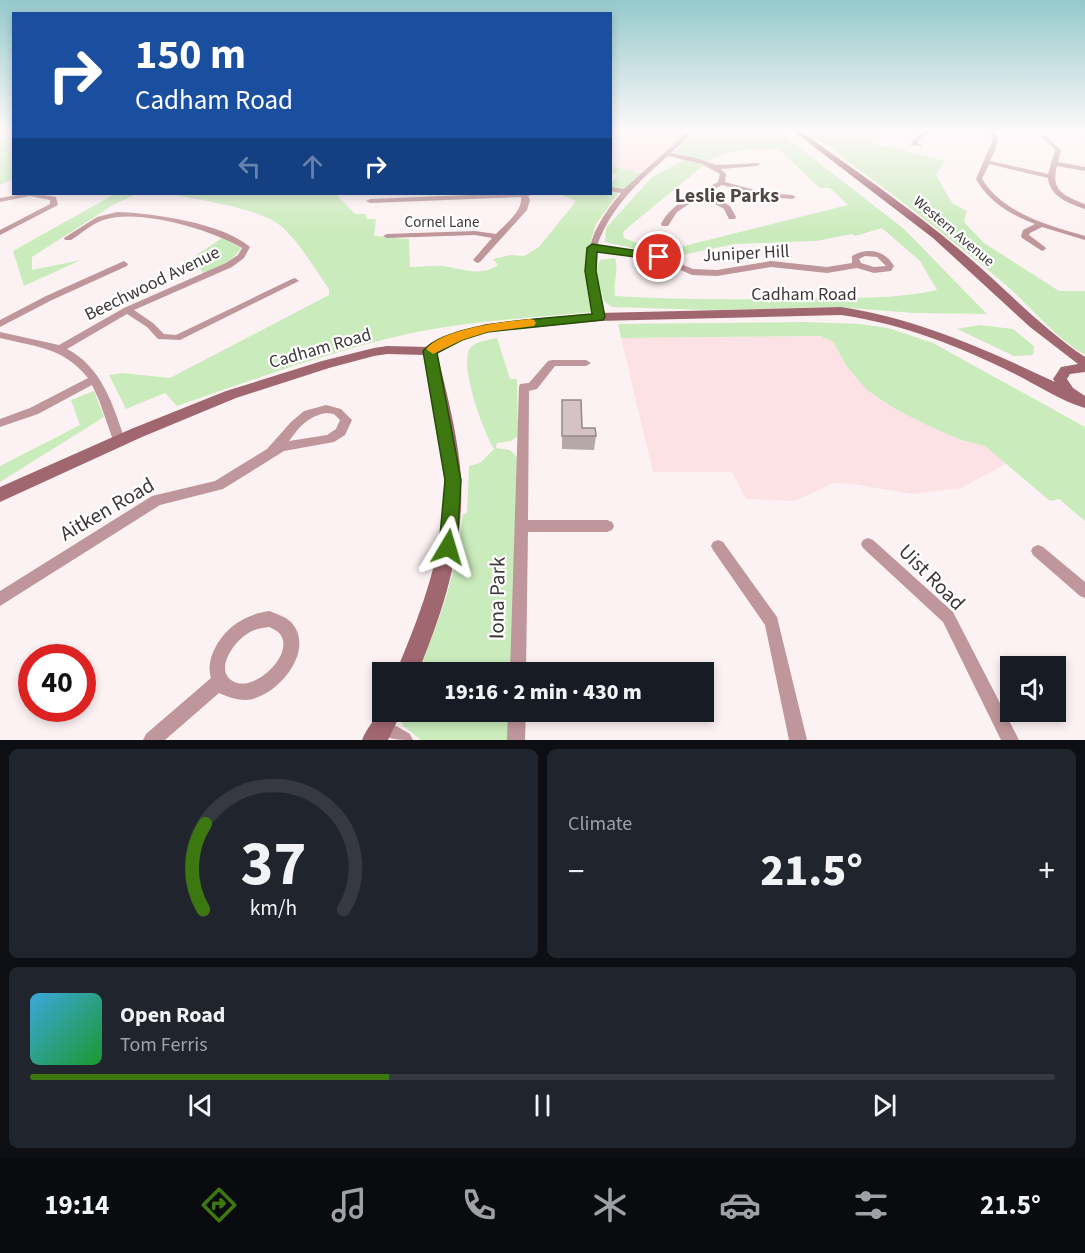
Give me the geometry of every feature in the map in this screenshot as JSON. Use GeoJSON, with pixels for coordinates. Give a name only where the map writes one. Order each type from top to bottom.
{"type":"FeatureCollection","features":[{"type":"Feature","properties":{"kind":"street"},"geometry":{"type":"LineString","coordinates":[[598,317],[590,271],[592,248],[599,226],[626,192],[656,165]]}},
{"type":"Feature","properties":{"kind":"street"},"geometry":{"type":"LineString","coordinates":[[665,224],[667,217],[684,203],[721,183],[723,174],[712,165]]}},
{"type":"Feature","properties":{"kind":"street"},"geometry":{"type":"LineString","coordinates":[[717,167],[750,165]]}},
{"type":"Feature","properties":{"kind":"street","name":"Western Avenue"},"geometry":{"type":"LineString","coordinates":[[843,165],[920,222],[995,285],[1057,344],[1085,363]]}},
{"type":"Feature","properties":{"kind":"street"},"geometry":{"type":"LineString","coordinates":[[986,165],[979,179],[983,188],[1010,209],[1042,224],[1085,238]]}},
{"type":"Feature","properties":{"kind":"street"},"geometry":{"type":"LineString","coordinates":[[998,165],[1051,177]]}},
{"type":"Feature","properties":{"kind":"street"},"geometry":{"type":"LineString","coordinates":[[1056,165],[1051,177],[1051,185],[1059,193],[1085,207]]}},
{"type":"Feature","properties":{"kind":"street"},"geometry":{"type":"LineString","coordinates":[[1059,165],[1085,169]]}},
{"type":"Feature","properties":{"kind":"street"},"geometry":{"type":"LineString","coordinates":[[721,183],[767,195],[792,197]]}},
{"type":"Feature","properties":{"kind":"street"},"geometry":{"type":"LineString","coordinates":[[612,189],[626,192]]}},
{"type":"Feature","properties":{"kind":"street"},"geometry":{"type":"LineString","coordinates":[[703,194],[727,208],[732,217]]}},
{"type":"Feature","properties":{"kind":"street"},"geometry":{"type":"LineString","coordinates":[[0,200],[25,195]]}},
{"type":"Feature","properties":{"kind":"street"},"geometry":{"type":"LineString","coordinates":[[0,233],[54,205],[53,199],[35,195]]}},
{"type":"Feature","properties":{"kind":"street"},"geometry":{"type":"LineString","coordinates":[[370,201],[382,197],[452,195]]}},
{"type":"Feature","properties":{"kind":"street"},"geometry":{"type":"LineString","coordinates":[[477,260],[524,208],[524,195]]}},
{"type":"Feature","properties":{"kind":"street","name":"Beechwood Avenue"},"geometry":{"type":"LineString","coordinates":[[60,349],[127,310],[229,265],[241,256],[246,247],[225,236],[159,217],[121,214],[104,217],[68,238]]}},
{"type":"Feature","properties":{"kind":"street"},"geometry":{"type":"LineString","coordinates":[[1042,224],[1026,232],[1025,236],[1042,249]]}},
{"type":"Feature","properties":{"kind":"street","name":"Cornel Lane"},"geometry":{"type":"LineString","coordinates":[[387,236],[475,233],[498,237]]}},
{"type":"Feature","properties":{"kind":"street","name":"Juniper Hill"},"geometry":{"type":"LineString","coordinates":[[592,248],[659,257],[672,265],[692,272],[717,273],[771,264],[827,270],[857,265]]}},
{"type":"Feature","properties":{"kind":"street"},"geometry":{"type":"LineString","coordinates":[[0,324],[49,298],[124,264]]}},
{"type":"Feature","properties":{"kind":"street"},"geometry":{"type":"LineString","coordinates":[[652,274],[672,265]]}},
{"type":"Feature","properties":{"kind":"street"},"geometry":{"type":"LineString","coordinates":[[127,310],[150,325],[161,337],[177,338],[295,281]]}},
{"type":"Feature","properties":{"kind":"street","name":"Cadham Road"},"geometry":{"type":"LineString","coordinates":[[0,495],[119,440],[230,396],[358,355],[387,350],[430,351],[457,337],[486,328],[598,317],[825,311],[870,314],[920,327],[1018,370],[1080,401]]}},
{"type":"Feature","properties":{"kind":"street"},"geometry":{"type":"LineString","coordinates":[[0,335],[60,349],[76,358],[103,392],[119,440]]}},
{"type":"Feature","properties":{"kind":"street"},"geometry":{"type":"LineString","coordinates":[[1057,344],[1064,355],[1063,385],[1080,401]]}},
{"type":"Feature","properties":{"kind":"street"},"geometry":{"type":"LineString","coordinates":[[411,662],[440,584],[452,517],[453,480],[430,351]]}},
{"type":"Feature","properties":{"kind":"street","name":"Iona Park"},"geometry":{"type":"LineString","coordinates":[[518,662],[524,388],[531,388],[552,363],[586,363]]}},
{"type":"Feature","properties":{"kind":"street","name":"Cadham Road"},"geometry":{"type":"LineString","coordinates":[[1018,370],[1037,374],[1085,368]]}},
{"type":"Feature","properties":{"kind":"street"},"geometry":{"type":"LineString","coordinates":[[0,423],[33,411],[95,380]]}},
{"type":"Feature","properties":{"kind":"street","name":"Aitken Road"},"geometry":{"type":"LineString","coordinates":[[0,599],[156,500],[218,485],[272,452],[288,445],[330,439],[341,432],[346,420],[339,412],[330,410],[309,413],[298,420],[286,438],[272,452]]}},
{"type":"Feature","properties":{"kind":"street"},"geometry":{"type":"LineString","coordinates":[[521,526],[607,526]]}},
{"type":"Feature","properties":{"kind":"street","name":"Uist Road"},"geometry":{"type":"LineString","coordinates":[[868,544],[948,617],[1010,740]]}},
{"type":"Feature","properties":{"kind":"street"},"geometry":{"type":"LineString","coordinates":[[718,546],[772,622],[798,740]]}},
{"type":"Feature","properties":{"kind":"street"},"geometry":{"type":"LineString","coordinates":[[1038,551],[1085,591]]}},
{"type":"Feature","properties":{"kind":"street"},"geometry":{"type":"LineString","coordinates":[[270,620],[286,627],[291,635],[290,656],[275,677],[264,686],[244,692],[228,688],[220,681],[217,661],[221,650],[237,631],[248,624],[270,620]]}},
{"type":"Feature","properties":{"kind":"street"},"geometry":{"type":"LineString","coordinates":[[152,740],[220,681]]}},
{"type":"Feature","properties":{"kind":"street"},"geometry":{"type":"LineString","coordinates":[[516,740],[517,722]]}},
{"type":"Feature","properties":{"kind":"street"},"geometry":{"type":"LineString","coordinates":[[383,726],[404,740]]}},
{"type":"Feature","properties":{"kind":"shaded area"},"geometry":{"type":"Polygon","coordinates":[[[612,165],[655,165],[645,174],[612,166],[612,165]]]}},
{"type":"Feature","properties":{"kind":"shaded area"},"geometry":{"type":"Polygon","coordinates":[[[819,336],[833,342],[847,367],[868,391],[897,410],[961,440],[985,446],[1006,464],[961,488],[912,494],[833,483],[795,501],[746,499],[732,472],[653,472],[621,338],[819,336]]]}},
{"type":"Feature","properties":{"kind":"green space"},"geometry":{"type":"Polygon","coordinates":[[[0,165],[12,165],[12,179],[0,185],[0,165]]]}},
{"type":"Feature","properties":{"kind":"green space"},"geometry":{"type":"Polygon","coordinates":[[[675,165],[704,165],[623,232],[624,238],[647,247],[672,249],[848,205],[830,188],[820,188],[795,165],[821,165],[904,229],[987,314],[915,313],[835,307],[711,310],[612,307],[604,301],[596,271],[600,260],[615,258],[615,296],[712,299],[857,298],[889,297],[937,290],[920,261],[882,228],[855,236],[852,234],[816,241],[735,244],[672,257],[605,242],[606,228],[652,177],[675,165]]]}},
{"type":"Feature","properties":{"kind":"green space"},"geometry":{"type":"Polygon","coordinates":[[[852,165],[943,165],[936,175],[952,203],[967,211],[964,222],[984,243],[1059,291],[1085,291],[1085,355],[1063,340],[1007,286],[852,165]]]}},
{"type":"Feature","properties":{"kind":"green space"},"geometry":{"type":"Polygon","coordinates":[[[612,166],[645,174],[626,192],[620,191],[596,224],[585,261],[593,312],[473,323],[403,335],[317,359],[177,406],[165,393],[126,409],[109,375],[122,373],[170,378],[329,295],[329,289],[301,248],[281,226],[272,220],[243,209],[173,195],[337,195],[355,214],[366,214],[367,219],[376,219],[374,236],[409,239],[410,267],[443,266],[485,271],[498,265],[493,259],[511,255],[524,256],[539,247],[576,201],[562,195],[612,195],[612,183],[617,175],[612,173],[612,166]]]}},
{"type":"Feature","properties":{"kind":"green space"},"geometry":{"type":"Polygon","coordinates":[[[113,195],[134,195],[113,205],[32,257],[32,270],[81,260],[24,286],[13,251],[113,195]]]}},
{"type":"Feature","properties":{"kind":"green space"},"geometry":{"type":"Polygon","coordinates":[[[222,238],[241,248],[229,261],[204,274],[192,258],[222,238]]]}},
{"type":"Feature","properties":{"kind":"green space"},"geometry":{"type":"Polygon","coordinates":[[[806,322],[859,324],[888,328],[933,343],[1085,427],[1085,521],[1059,499],[1050,501],[985,446],[961,440],[929,426],[897,410],[868,391],[847,367],[833,342],[820,336],[621,338],[618,324],[806,322]]]}},
{"type":"Feature","properties":{"kind":"green space"},"geometry":{"type":"Polygon","coordinates":[[[979,325],[1013,329],[1034,346],[1033,355],[1014,356],[957,329],[979,325]]]}},
{"type":"Feature","properties":{"kind":"green space"},"geometry":{"type":"Polygon","coordinates":[[[497,338],[510,379],[517,379],[518,436],[511,441],[497,443],[496,448],[510,450],[517,457],[512,662],[420,662],[447,595],[457,555],[463,514],[467,513],[469,466],[480,463],[494,449],[473,398],[467,367],[471,347],[497,338]]]}},
{"type":"Feature","properties":{"kind":"green space"},"geometry":{"type":"Polygon","coordinates":[[[94,391],[104,417],[0,482],[0,466],[80,425],[71,400],[94,391]]]}},
{"type":"Feature","properties":{"kind":"green space"},"geometry":{"type":"Polygon","coordinates":[[[402,722],[511,722],[510,740],[421,740],[403,726],[402,722]]]}},
{"type":"Feature","properties":{"kind":"building"},"geometry":{"type":"Polygon","coordinates":[[[562,400],[581,400],[582,428],[595,428],[596,436],[562,436],[562,400]]]}},
{"type":"Feature","properties":{"kind":"slow traffic"},"geometry":{"type":"LineString","coordinates":[[433,349],[457,337],[486,328],[530,323]]}},
{"type":"Feature","properties":{"kind":"district","name":"Leslie Parks"},"geometry":{"type":"Point","coordinates":[727,195]}},
{"type":"Feature","properties":{"kind":"route"},"geometry":{"type":"LineString","coordinates":[[448,547],[453,480],[430,351],[457,337],[486,328],[598,317],[590,271],[592,248],[659,257]]}}]}
